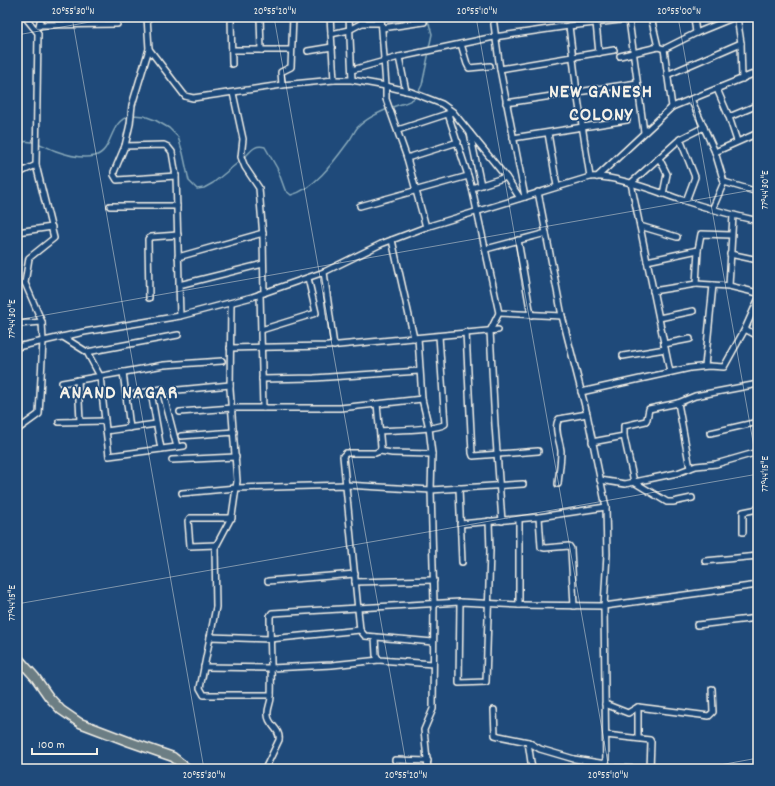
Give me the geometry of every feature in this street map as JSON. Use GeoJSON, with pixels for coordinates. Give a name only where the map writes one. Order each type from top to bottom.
{"type":"FeatureCollection","features":[{"type":"Feature","properties":{"kind":"main road"},"geometry":{"type":"LineString","coordinates":[[17,657],[61,710],[80,723],[173,757],[188,769]]}},
{"type":"Feature","properties":{"kind":"street"},"geometry":{"type":"LineString","coordinates":[[24,17],[38,33]]}},
{"type":"Feature","properties":{"kind":"street"},"geometry":{"type":"LineString","coordinates":[[17,430],[39,414],[43,341],[42,322],[25,283],[29,258],[54,238],[36,165],[38,33],[41,17]]}},
{"type":"Feature","properties":{"kind":"street"},"geometry":{"type":"LineString","coordinates":[[97,17],[97,24]]}},
{"type":"Feature","properties":{"kind":"street"},"geometry":{"type":"LineString","coordinates":[[147,17],[149,49],[132,105],[130,124],[125,146],[114,175],[117,180],[176,176]]}},
{"type":"Feature","properties":{"kind":"street"},"geometry":{"type":"LineString","coordinates":[[231,17],[232,64]]}},
{"type":"Feature","properties":{"kind":"street"},"geometry":{"type":"LineString","coordinates":[[260,17],[261,50]]}},
{"type":"Feature","properties":{"kind":"street"},"geometry":{"type":"LineString","coordinates":[[282,85],[281,72],[291,67],[293,17]]}},
{"type":"Feature","properties":{"kind":"street"},"geometry":{"type":"LineString","coordinates":[[330,17],[334,80]]}},
{"type":"Feature","properties":{"kind":"street"},"geometry":{"type":"LineString","coordinates":[[349,17],[352,80]]}},
{"type":"Feature","properties":{"kind":"street"},"geometry":{"type":"LineString","coordinates":[[362,17],[362,23]]}},
{"type":"Feature","properties":{"kind":"street"},"geometry":{"type":"LineString","coordinates":[[493,17],[494,37],[513,138],[522,198]]}},
{"type":"Feature","properties":{"kind":"street"},"geometry":{"type":"LineString","coordinates":[[352,70],[399,57],[494,37],[568,26],[646,17]]}},
{"type":"Feature","properties":{"kind":"street"},"geometry":{"type":"LineString","coordinates":[[651,17],[658,47]]}},
{"type":"Feature","properties":{"kind":"street"},"geometry":{"type":"LineString","coordinates":[[694,17],[696,33]]}},
{"type":"Feature","properties":{"kind":"street"},"geometry":{"type":"LineString","coordinates":[[620,56],[658,47],[664,49],[696,33],[736,17],[740,44],[742,78]]}},
{"type":"Feature","properties":{"kind":"street"},"geometry":{"type":"LineString","coordinates":[[629,20],[644,132]]}},
{"type":"Feature","properties":{"kind":"street"},"geometry":{"type":"LineString","coordinates":[[331,34],[350,30],[362,23],[424,22]]}},
{"type":"Feature","properties":{"kind":"street"},"geometry":{"type":"LineString","coordinates":[[381,23],[386,99],[407,158],[426,227]]}},
{"type":"Feature","properties":{"kind":"street"},"geometry":{"type":"LineString","coordinates":[[596,23],[599,53]]}},
{"type":"Feature","properties":{"kind":"street"},"geometry":{"type":"LineString","coordinates":[[40,25],[117,24]]}},
{"type":"Feature","properties":{"kind":"street"},"geometry":{"type":"LineString","coordinates":[[568,26],[590,177]]}},
{"type":"Feature","properties":{"kind":"street"},"geometry":{"type":"LineString","coordinates":[[461,44],[469,68],[490,66]]}},
{"type":"Feature","properties":{"kind":"street"},"geometry":{"type":"LineString","coordinates":[[667,75],[740,44]]}},
{"type":"Feature","properties":{"kind":"street"},"geometry":{"type":"LineString","coordinates":[[308,51],[332,47]]}},
{"type":"Feature","properties":{"kind":"street"},"geometry":{"type":"LineString","coordinates":[[149,49],[185,96],[193,98],[282,85],[334,80],[352,80],[386,86],[429,98],[442,104],[469,131],[522,198]]}},
{"type":"Feature","properties":{"kind":"street"},"geometry":{"type":"LineString","coordinates":[[664,49],[672,107]]}},
{"type":"Feature","properties":{"kind":"street"},"geometry":{"type":"LineString","coordinates":[[232,50],[291,50]]}},
{"type":"Feature","properties":{"kind":"street"},"geometry":{"type":"LineString","coordinates":[[500,70],[614,50]]}},
{"type":"Feature","properties":{"kind":"street"},"geometry":{"type":"LineString","coordinates":[[399,57],[408,91]]}},
{"type":"Feature","properties":{"kind":"street"},"geometry":{"type":"LineString","coordinates":[[597,177],[672,107],[758,72]]}},
{"type":"Feature","properties":{"kind":"street"},"geometry":{"type":"LineString","coordinates":[[506,103],[637,83]]}},
{"type":"Feature","properties":{"kind":"street"},"geometry":{"type":"LineString","coordinates":[[717,88],[737,142]]}},
{"type":"Feature","properties":{"kind":"street"},"geometry":{"type":"LineString","coordinates":[[233,93],[243,138],[241,157],[245,167],[259,188],[263,233],[261,330],[263,408]]}},
{"type":"Feature","properties":{"kind":"street"},"geometry":{"type":"LineString","coordinates":[[691,99],[715,152],[724,182],[712,210]]}},
{"type":"Feature","properties":{"kind":"street"},"geometry":{"type":"LineString","coordinates":[[729,117],[758,105]]}},
{"type":"Feature","properties":{"kind":"street"},"geometry":{"type":"LineString","coordinates":[[398,130],[451,113]]}},
{"type":"Feature","properties":{"kind":"street"},"geometry":{"type":"LineString","coordinates":[[451,113],[472,188],[499,313],[490,331],[502,521]]}},
{"type":"Feature","properties":{"kind":"street"},"geometry":{"type":"LineString","coordinates":[[513,138],[627,120]]}},
{"type":"Feature","properties":{"kind":"street"},"geometry":{"type":"LineString","coordinates":[[631,183],[680,139],[704,126]]}},
{"type":"Feature","properties":{"kind":"street"},"geometry":{"type":"LineString","coordinates":[[469,131],[481,185]]}},
{"type":"Feature","properties":{"kind":"street"},"geometry":{"type":"LineString","coordinates":[[548,133],[557,186]]}},
{"type":"Feature","properties":{"kind":"street"},"geometry":{"type":"LineString","coordinates":[[715,152],[758,133]]}},
{"type":"Feature","properties":{"kind":"street"},"geometry":{"type":"LineString","coordinates":[[680,139],[695,177],[686,201]]}},
{"type":"Feature","properties":{"kind":"street"},"geometry":{"type":"LineString","coordinates":[[407,158],[458,142]]}},
{"type":"Feature","properties":{"kind":"street"},"geometry":{"type":"LineString","coordinates":[[125,146],[164,145],[172,152],[176,176],[180,316]]}},
{"type":"Feature","properties":{"kind":"street"},"geometry":{"type":"LineString","coordinates":[[659,158],[667,174],[663,194]]}},
{"type":"Feature","properties":{"kind":"street"},"geometry":{"type":"LineString","coordinates":[[17,174],[36,165]]}},
{"type":"Feature","properties":{"kind":"street"},"geometry":{"type":"LineString","coordinates":[[360,206],[468,176]]}},
{"type":"Feature","properties":{"kind":"street"},"geometry":{"type":"LineString","coordinates":[[472,188],[506,177]]}},
{"type":"Feature","properties":{"kind":"street"},"geometry":{"type":"LineString","coordinates":[[17,347],[63,337],[180,316],[262,294],[324,272],[370,248],[426,227],[590,177],[631,183],[712,210],[758,221]]}},
{"type":"Feature","properties":{"kind":"street"},"geometry":{"type":"LineString","coordinates":[[724,182],[758,192]]}},
{"type":"Feature","properties":{"kind":"street"},"geometry":{"type":"LineString","coordinates":[[631,183],[670,372]]}},
{"type":"Feature","properties":{"kind":"street"},"geometry":{"type":"LineString","coordinates":[[538,192],[562,316],[587,414],[606,507],[607,554],[604,606],[606,767]]}},
{"type":"Feature","properties":{"kind":"street"},"geometry":{"type":"LineString","coordinates":[[110,206],[177,206]]}},
{"type":"Feature","properties":{"kind":"street"},"geometry":{"type":"LineString","coordinates":[[729,286],[733,215]]}},
{"type":"Feature","properties":{"kind":"street"},"geometry":{"type":"LineString","coordinates":[[640,226],[677,237]]}},
{"type":"Feature","properties":{"kind":"street"},"geometry":{"type":"LineString","coordinates":[[17,232],[52,227]]}},
{"type":"Feature","properties":{"kind":"street"},"geometry":{"type":"LineString","coordinates":[[178,257],[263,233]]}},
{"type":"Feature","properties":{"kind":"street"},"geometry":{"type":"LineString","coordinates":[[486,249],[546,233]]}},
{"type":"Feature","properties":{"kind":"street"},"geometry":{"type":"LineString","coordinates":[[696,284],[698,250],[701,234],[731,235]]}},
{"type":"Feature","properties":{"kind":"street"},"geometry":{"type":"LineString","coordinates":[[149,298],[148,239],[151,237],[178,235]]}},
{"type":"Feature","properties":{"kind":"street"},"geometry":{"type":"LineString","coordinates":[[392,240],[416,338],[422,399],[429,428],[432,454],[431,490],[434,580],[433,709],[424,730],[428,769]]}},
{"type":"Feature","properties":{"kind":"street"},"geometry":{"type":"LineString","coordinates":[[518,240],[531,315]]}},
{"type":"Feature","properties":{"kind":"street"},"geometry":{"type":"LineString","coordinates":[[647,261],[698,250]]}},
{"type":"Feature","properties":{"kind":"street"},"geometry":{"type":"LineString","coordinates":[[730,254],[758,260]]}},
{"type":"Feature","properties":{"kind":"street"},"geometry":{"type":"LineString","coordinates":[[179,285],[263,264]]}},
{"type":"Feature","properties":{"kind":"street"},"geometry":{"type":"LineString","coordinates":[[324,272],[334,346]]}},
{"type":"Feature","properties":{"kind":"street"},"geometry":{"type":"LineString","coordinates":[[261,330],[316,313],[308,278]]}},
{"type":"Feature","properties":{"kind":"street"},"geometry":{"type":"LineString","coordinates":[[653,291],[696,284],[729,286],[758,293]]}},
{"type":"Feature","properties":{"kind":"street"},"geometry":{"type":"LineString","coordinates":[[705,366],[713,285]]}},
{"type":"Feature","properties":{"kind":"street"},"geometry":{"type":"LineString","coordinates":[[581,392],[690,368],[705,366],[724,367],[745,329],[758,300]]}},
{"type":"Feature","properties":{"kind":"street"},"geometry":{"type":"LineString","coordinates":[[231,303],[230,386],[236,457],[236,488],[232,518],[215,548],[216,607],[200,688],[204,695],[271,695]]}},
{"type":"Feature","properties":{"kind":"street"},"geometry":{"type":"LineString","coordinates":[[659,318],[693,311]]}},
{"type":"Feature","properties":{"kind":"street"},"geometry":{"type":"LineString","coordinates":[[499,313],[562,316]]}},
{"type":"Feature","properties":{"kind":"street"},"geometry":{"type":"LineString","coordinates":[[17,324],[42,322]]}},
{"type":"Feature","properties":{"kind":"street"},"geometry":{"type":"LineString","coordinates":[[745,329],[758,336]]}},
{"type":"Feature","properties":{"kind":"street"},"geometry":{"type":"LineString","coordinates":[[230,348],[334,346],[498,330]]}},
{"type":"Feature","properties":{"kind":"street"},"geometry":{"type":"LineString","coordinates":[[466,332],[472,455],[475,457],[538,451]]}},
{"type":"Feature","properties":{"kind":"street"},"geometry":{"type":"LineString","coordinates":[[87,352],[178,335]]}},
{"type":"Feature","properties":{"kind":"street"},"geometry":{"type":"LineString","coordinates":[[380,431],[429,428],[442,426],[445,422],[439,336]]}},
{"type":"Feature","properties":{"kind":"street"},"geometry":{"type":"LineString","coordinates":[[63,337],[87,352],[100,376],[109,456],[184,446]]}},
{"type":"Feature","properties":{"kind":"street"},"geometry":{"type":"LineString","coordinates":[[624,356],[664,347],[690,339]]}},
{"type":"Feature","properties":{"kind":"street"},"geometry":{"type":"LineString","coordinates":[[62,383],[164,365],[222,361]]}},
{"type":"Feature","properties":{"kind":"street"},"geometry":{"type":"LineString","coordinates":[[262,378],[314,378],[419,371]]}},
{"type":"Feature","properties":{"kind":"street"},"geometry":{"type":"LineString","coordinates":[[123,372],[130,428]]}},
{"type":"Feature","properties":{"kind":"street"},"geometry":{"type":"LineString","coordinates":[[78,380],[80,422]]}},
{"type":"Feature","properties":{"kind":"street"},"geometry":{"type":"LineString","coordinates":[[692,498],[667,502],[634,482],[624,436],[624,426],[646,421],[649,409],[678,403],[696,396],[758,384]]}},
{"type":"Feature","properties":{"kind":"street"},"geometry":{"type":"LineString","coordinates":[[178,390],[230,386]]}},
{"type":"Feature","properties":{"kind":"street"},"geometry":{"type":"LineString","coordinates":[[126,396],[162,389],[177,447]]}},
{"type":"Feature","properties":{"kind":"street"},"geometry":{"type":"LineString","coordinates":[[151,392],[161,449]]}},
{"type":"Feature","properties":{"kind":"street"},"geometry":{"type":"LineString","coordinates":[[180,412],[232,408],[340,408],[422,399]]}},
{"type":"Feature","properties":{"kind":"street"},"geometry":{"type":"LineString","coordinates":[[678,403],[690,468]]}},
{"type":"Feature","properties":{"kind":"street"},"geometry":{"type":"LineString","coordinates":[[377,404],[380,431],[380,451]]}},
{"type":"Feature","properties":{"kind":"street"},"geometry":{"type":"LineString","coordinates":[[558,484],[561,450],[557,421],[559,419],[587,414]]}},
{"type":"Feature","properties":{"kind":"street"},"geometry":{"type":"LineString","coordinates":[[58,422],[105,421]]}},
{"type":"Feature","properties":{"kind":"street"},"geometry":{"type":"LineString","coordinates":[[710,433],[758,422]]}},
{"type":"Feature","properties":{"kind":"street"},"geometry":{"type":"LineString","coordinates":[[106,431],[156,424]]}},
{"type":"Feature","properties":{"kind":"street"},"geometry":{"type":"LineString","coordinates":[[181,436],[234,432]]}},
{"type":"Feature","properties":{"kind":"street"},"geometry":{"type":"LineString","coordinates":[[592,442],[624,436]]}},
{"type":"Feature","properties":{"kind":"street"},"geometry":{"type":"LineString","coordinates":[[432,454],[392,453],[380,451],[375,453],[344,454],[343,456],[360,630],[365,636],[433,642]]}},
{"type":"Feature","properties":{"kind":"street"},"geometry":{"type":"LineString","coordinates":[[600,480],[623,484],[677,474],[690,468],[716,464],[758,452]]}},
{"type":"Feature","properties":{"kind":"street"},"geometry":{"type":"LineString","coordinates":[[172,460],[236,457]]}},
{"type":"Feature","properties":{"kind":"street"},"geometry":{"type":"LineString","coordinates":[[182,493],[236,488],[346,485],[431,490],[523,484]]}},
{"type":"Feature","properties":{"kind":"street"},"geometry":{"type":"LineString","coordinates":[[459,488],[462,562]]}},
{"type":"Feature","properties":{"kind":"street"},"geometry":{"type":"LineString","coordinates":[[460,524],[519,520],[606,507]]}},
{"type":"Feature","properties":{"kind":"street"},"geometry":{"type":"LineString","coordinates":[[743,532],[743,512],[758,509]]}},
{"type":"Feature","properties":{"kind":"street"},"geometry":{"type":"LineString","coordinates":[[539,517],[541,547],[569,546],[571,549],[574,606]]}},
{"type":"Feature","properties":{"kind":"street"},"geometry":{"type":"LineString","coordinates":[[216,545],[190,546],[188,521],[190,518],[232,518]]}},
{"type":"Feature","properties":{"kind":"street"},"geometry":{"type":"LineString","coordinates":[[519,520],[519,605]]}},
{"type":"Feature","properties":{"kind":"street"},"geometry":{"type":"LineString","coordinates":[[460,602],[459,683],[486,682],[490,551],[489,521]]}},
{"type":"Feature","properties":{"kind":"street"},"geometry":{"type":"LineString","coordinates":[[705,561],[758,556]]}},
{"type":"Feature","properties":{"kind":"street"},"geometry":{"type":"LineString","coordinates":[[268,581],[355,574]]}},
{"type":"Feature","properties":{"kind":"street"},"geometry":{"type":"LineString","coordinates":[[355,582],[434,580]]}},
{"type":"Feature","properties":{"kind":"street"},"geometry":{"type":"LineString","coordinates":[[265,769],[280,736],[268,718],[271,695],[270,616],[273,612],[460,602],[519,605],[604,606],[758,585]]}},
{"type":"Feature","properties":{"kind":"street"},"geometry":{"type":"LineString","coordinates":[[697,625],[758,618]]}},
{"type":"Feature","properties":{"kind":"street"},"geometry":{"type":"LineString","coordinates":[[210,637],[270,639],[360,630]]}},
{"type":"Feature","properties":{"kind":"street"},"geometry":{"type":"LineString","coordinates":[[375,637],[376,655],[379,660]]}},
{"type":"Feature","properties":{"kind":"street"},"geometry":{"type":"LineString","coordinates":[[204,667],[271,668],[332,665],[379,660],[433,664]]}},
{"type":"Feature","properties":{"kind":"street"},"geometry":{"type":"LineString","coordinates":[[605,704],[628,713],[638,707],[709,716],[713,712],[712,688]]}},
{"type":"Feature","properties":{"kind":"street"},"geometry":{"type":"LineString","coordinates":[[638,707],[638,738]]}},
{"type":"Feature","properties":{"kind":"street"},"geometry":{"type":"LineString","coordinates":[[494,710],[495,734],[499,736],[528,742],[540,749],[574,760],[606,767],[636,769]]}},
{"type":"Feature","properties":{"kind":"street"},"geometry":{"type":"LineString","coordinates":[[606,735],[648,739],[650,741],[650,769]]}},
{"type":"Feature","properties":{"kind":"street"},"geometry":{"type":"LineString","coordinates":[[528,742],[532,769]]}},
{"type":"Feature","properties":{"kind":"street"},"geometry":{"type":"LineString","coordinates":[[395,760],[428,760]]}},
{"type":"Feature","properties":{"kind":"waterway"},"geometry":{"type":"LineString","coordinates":[[427,17],[432,34],[429,48]]}},
{"type":"Feature","properties":{"kind":"waterway"},"geometry":{"type":"LineString","coordinates":[[418,93],[422,85],[429,52]]}},
{"type":"Feature","properties":{"kind":"waterway"},"geometry":{"type":"LineString","coordinates":[[243,159],[255,148],[261,146],[265,147],[277,168],[285,190],[291,195],[300,192],[324,173],[361,124],[376,114],[408,102],[417,96]]}},
{"type":"Feature","properties":{"kind":"waterway"},"geometry":{"type":"LineString","coordinates":[[133,115],[144,116],[155,120],[169,128],[178,137],[189,181],[197,189],[204,188],[213,183],[240,161]]}},
{"type":"Feature","properties":{"kind":"waterway"},"geometry":{"type":"LineString","coordinates":[[17,142],[41,144],[53,150],[75,156],[95,156],[101,153],[105,148],[118,124],[123,119],[130,116]]}},
{"type":"Feature","properties":{"kind":"district","name":"NEW GANESH COLONY"},"geometry":{"type":"Point","coordinates":[601,102]}},
{"type":"Feature","properties":{"kind":"district","name":"ANAND NAGAR"},"geometry":{"type":"Point","coordinates":[119,391]}}]}
